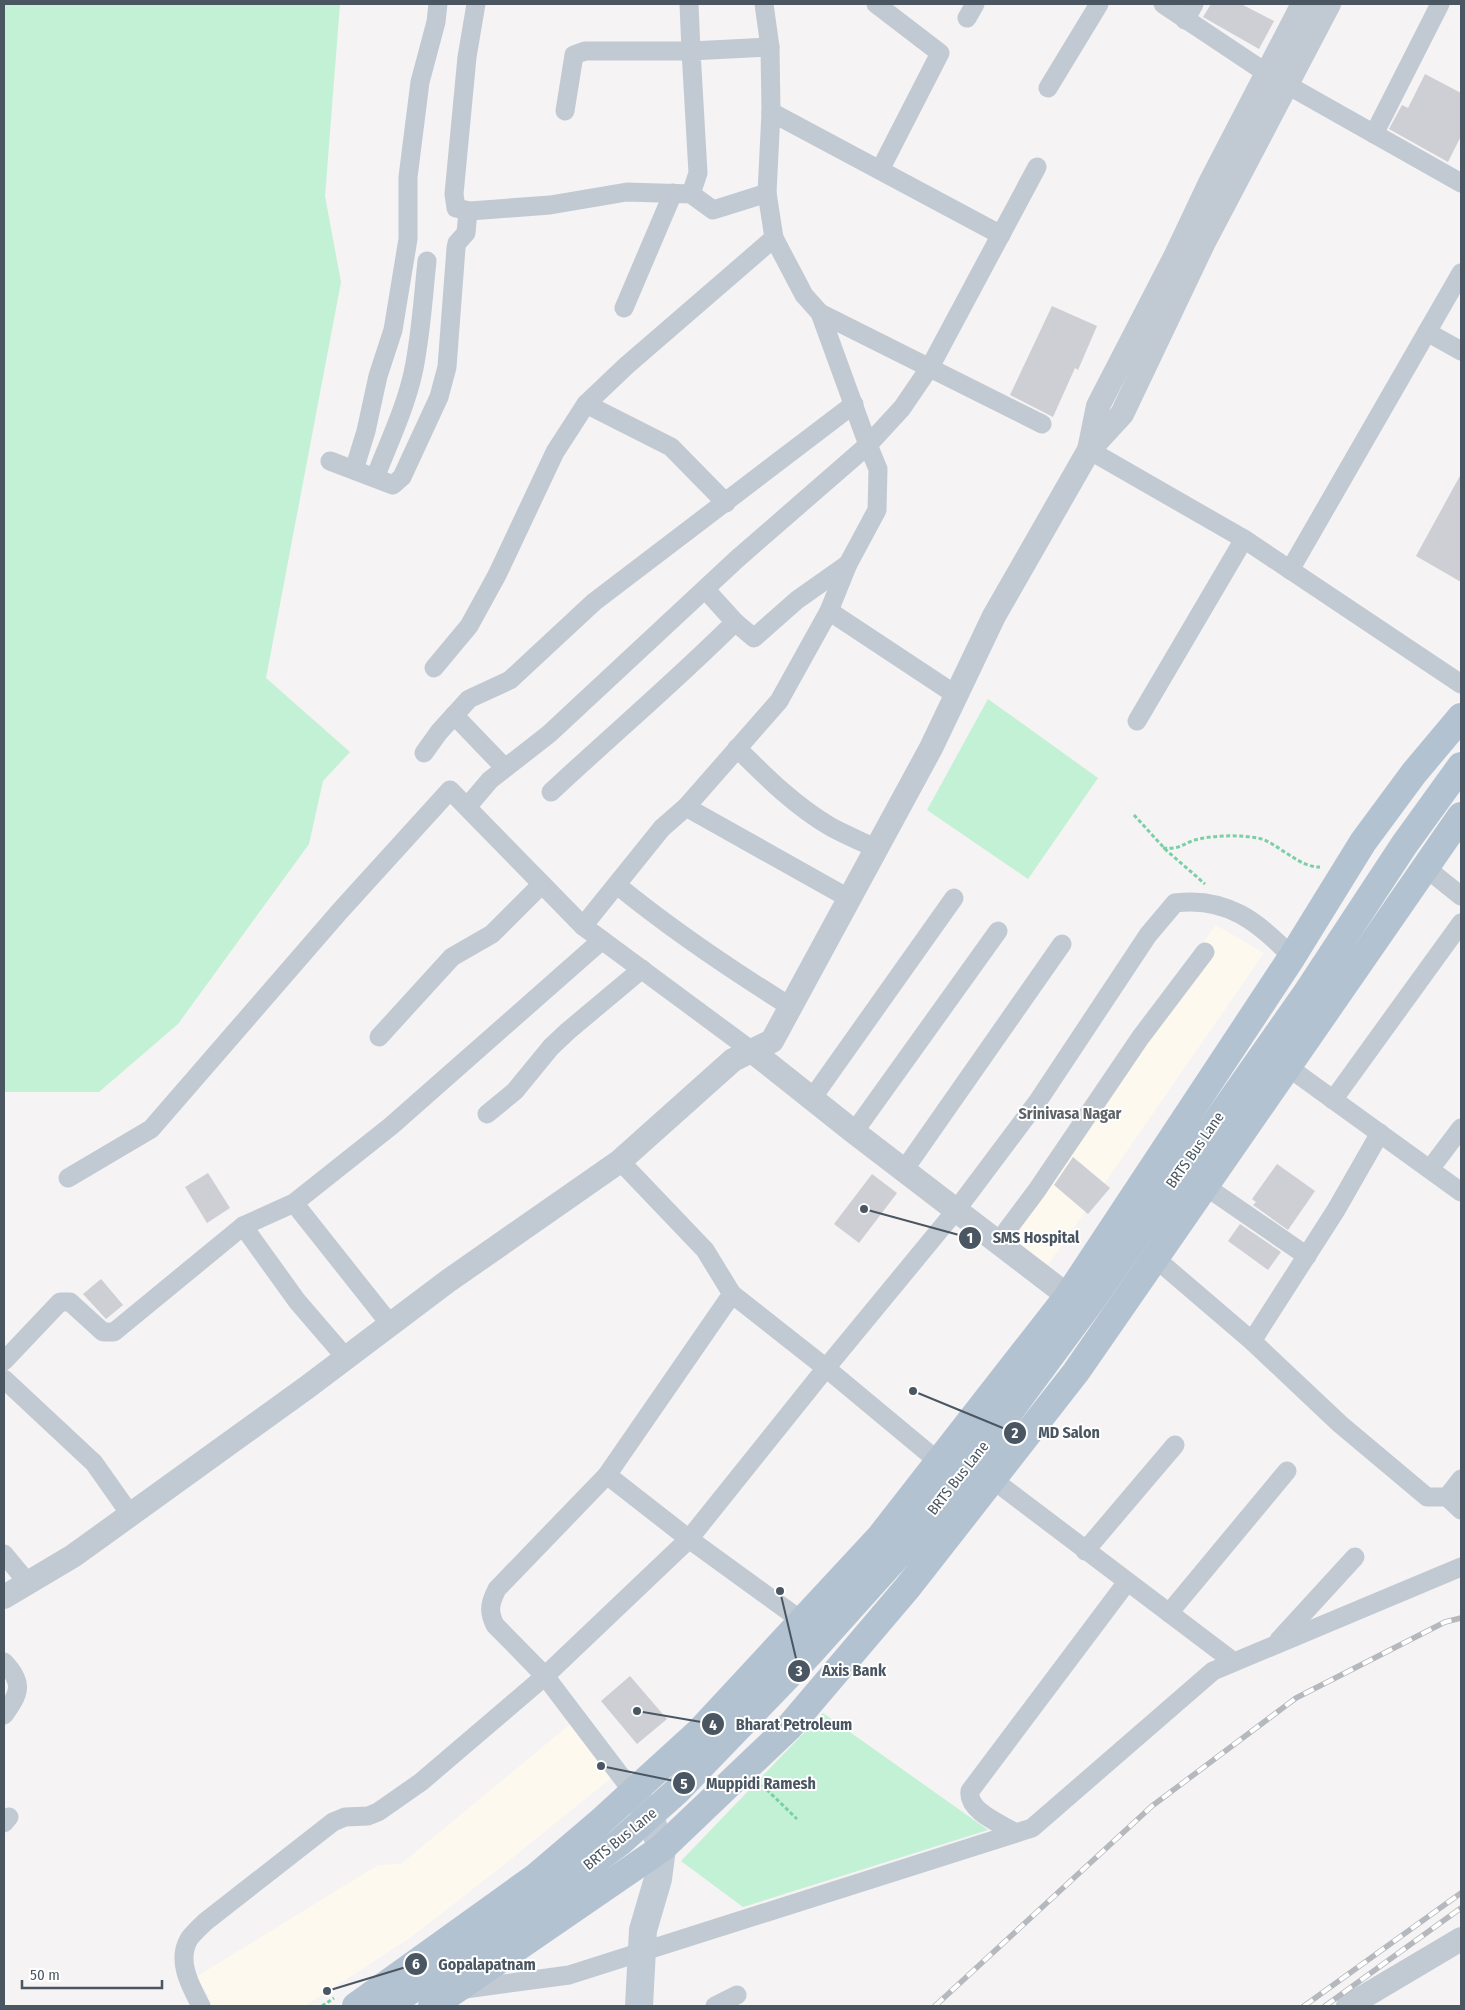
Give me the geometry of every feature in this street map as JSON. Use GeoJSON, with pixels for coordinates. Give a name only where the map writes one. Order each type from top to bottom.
{"type":"FeatureCollection","features":[{"type":"Feature","properties":{"kind":"main road"},"geometry":{"type":"LineString","coordinates":[[347,2001],[537,1876],[700,1731],[880,1537],[1068,1296],[1292,957],[1363,842],[1414,773],[1461,717]]}},
{"type":"Feature","properties":{"kind":"main road","name":"BRTS Bus Lane"},"geometry":{"type":"LineString","coordinates":[[387,2006],[520,1917],[620,1842],[677,1791],[810,1654],[898,1554],[990,1438],[1091,1301],[1308,991],[1404,845],[1461,766]]}},
{"type":"Feature","properties":{"kind":"main road"},"geometry":{"type":"LineString","coordinates":[[432,2006],[662,1848],[796,1719],[908,1587],[1076,1372],[1461,816]]}},
{"type":"Feature","properties":{"kind":"main road"},"geometry":{"type":"LineString","coordinates":[[633,1792],[649,1816],[662,1848],[658,1879],[643,1930],[639,2006]]}},
{"type":"Feature","properties":{"kind":"street"},"geometry":{"type":"LineString","coordinates":[[354,470],[366,430],[373,394],[394,330],[408,239],[408,177],[420,82],[436,22],[438,4]]}},
{"type":"Feature","properties":{"kind":"street"},"geometry":{"type":"LineString","coordinates":[[476,4],[468,57],[454,194],[456,208],[468,211],[550,205],[627,192],[682,194],[713,210],[766,193]]}},
{"type":"Feature","properties":{"kind":"street"},"geometry":{"type":"LineString","coordinates":[[624,308],[682,194],[698,174],[689,4]]}},
{"type":"Feature","properties":{"kind":"street"},"geometry":{"type":"LineString","coordinates":[[584,926],[662,828],[686,807],[779,701],[829,611],[848,564],[877,510],[878,469],[820,313],[804,295],[774,238],[766,193],[772,112],[770,47],[764,4]]}},
{"type":"Feature","properties":{"kind":"street"},"geometry":{"type":"LineString","coordinates":[[876,4],[940,53],[880,170]]}},
{"type":"Feature","properties":{"kind":"street"},"geometry":{"type":"LineString","coordinates":[[1048,88],[1099,4]]}},
{"type":"Feature","properties":{"kind":"street"},"geometry":{"type":"LineString","coordinates":[[1163,4],[1190,12],[1278,79],[1461,183]]}},
{"type":"Feature","properties":{"kind":"street"},"geometry":{"type":"LineString","coordinates":[[4,1598],[73,1556],[346,1358],[448,1281],[620,1161],[733,1060],[772,1041],[931,748],[994,616],[1089,450],[1122,414],[1203,244],[1278,79],[1303,4]]}},
{"type":"Feature","properties":{"kind":"street"},"geometry":{"type":"LineString","coordinates":[[1278,79],[1329,4]]}},
{"type":"Feature","properties":{"kind":"street"},"geometry":{"type":"LineString","coordinates":[[1374,134],[1440,4]]}},
{"type":"Feature","properties":{"kind":"street"},"geometry":{"type":"LineString","coordinates":[[565,111],[574,55],[585,51],[691,52],[770,47]]}},
{"type":"Feature","properties":{"kind":"street"},"geometry":{"type":"LineString","coordinates":[[772,112],[1001,235]]}},
{"type":"Feature","properties":{"kind":"street"},"geometry":{"type":"LineString","coordinates":[[467,807],[490,780],[549,734],[815,489],[868,445],[902,408],[930,367],[1036,168]]}},
{"type":"Feature","properties":{"kind":"street"},"geometry":{"type":"LineString","coordinates":[[330,461],[393,485],[402,477],[439,397],[447,366],[457,243],[466,233],[468,211]]}},
{"type":"Feature","properties":{"kind":"street"},"geometry":{"type":"LineString","coordinates":[[434,668],[469,626],[497,575],[555,452],[586,404],[626,366],[774,238]]}},
{"type":"Feature","properties":{"kind":"street"},"geometry":{"type":"LineString","coordinates":[[405,259],[455,264]]}},
{"type":"Feature","properties":{"kind":"street"},"geometry":{"type":"LineString","coordinates":[[375,478],[413,374],[420,334],[427,261]]}},
{"type":"Feature","properties":{"kind":"street"},"geometry":{"type":"LineString","coordinates":[[1290,570],[1461,273]]}},
{"type":"Feature","properties":{"kind":"street"},"geometry":{"type":"LineString","coordinates":[[820,313],[1042,424]]}},
{"type":"Feature","properties":{"kind":"street"},"geometry":{"type":"LineString","coordinates":[[1427,332],[1461,351]]}},
{"type":"Feature","properties":{"kind":"street"},"geometry":{"type":"LineString","coordinates":[[586,404],[672,447],[726,503]]}},
{"type":"Feature","properties":{"kind":"street"},"geometry":{"type":"LineString","coordinates":[[424,753],[469,699],[510,680],[594,602],[854,404]]}},
{"type":"Feature","properties":{"kind":"street"},"geometry":{"type":"LineString","coordinates":[[1089,450],[1244,539],[1461,684]]}},
{"type":"Feature","properties":{"kind":"street"},"geometry":{"type":"LineString","coordinates":[[1137,721],[1244,539]]}},
{"type":"Feature","properties":{"kind":"street"},"geometry":{"type":"LineString","coordinates":[[705,589],[735,622],[754,638],[798,600],[848,564]]}},
{"type":"Feature","properties":{"kind":"street"},"geometry":{"type":"LineString","coordinates":[[829,611],[956,695]]}},
{"type":"Feature","properties":{"kind":"street"},"geometry":{"type":"LineString","coordinates":[[551,792],[619,728],[693,664],[735,622]]}},
{"type":"Feature","properties":{"kind":"street"},"geometry":{"type":"LineString","coordinates":[[454,715],[505,768]]}},
{"type":"Feature","properties":{"kind":"street"},"geometry":{"type":"LineString","coordinates":[[737,748],[799,806],[832,828],[877,849]]}},
{"type":"Feature","properties":{"kind":"street"},"geometry":{"type":"LineString","coordinates":[[68,1178],[151,1129],[340,911],[450,790],[584,926],[813,1097],[854,1132],[999,1241],[1068,1296]]}},
{"type":"Feature","properties":{"kind":"street"},"geometry":{"type":"LineString","coordinates":[[686,807],[850,899]]}},
{"type":"Feature","properties":{"kind":"street"},"geometry":{"type":"LineString","coordinates":[[1426,868],[1461,895]]}},
{"type":"Feature","properties":{"kind":"street"},"geometry":{"type":"LineString","coordinates":[[379,1037],[452,957],[492,934],[542,884]]}},
{"type":"Feature","properties":{"kind":"street"},"geometry":{"type":"LineString","coordinates":[[616,885],[712,957],[791,1007]]}},
{"type":"Feature","properties":{"kind":"street"},"geometry":{"type":"LineString","coordinates":[[813,1097],[954,898]]}},
{"type":"Feature","properties":{"kind":"street"},"geometry":{"type":"LineString","coordinates":[[201,2006],[188,1981],[184,1960],[189,1940],[205,1922],[333,1822],[345,1817],[368,1816],[378,1812],[422,1782],[545,1676],[689,1539],[957,1209],[1038,1101],[1162,916],[1174,903],[1198,903],[1230,909],[1267,930],[1292,957]]}},
{"type":"Feature","properties":{"kind":"street"},"geometry":{"type":"LineString","coordinates":[[1333,1100],[1461,923]]}},
{"type":"Feature","properties":{"kind":"street"},"geometry":{"type":"LineString","coordinates":[[854,1132],[998,931]]}},
{"type":"Feature","properties":{"kind":"street"},"geometry":{"type":"LineString","coordinates":[[4,1361],[60,1302],[70,1302],[103,1332],[114,1332],[243,1226],[294,1203],[391,1126],[602,940]]}},
{"type":"Feature","properties":{"kind":"street"},"geometry":{"type":"LineString","coordinates":[[904,1170],[1062,944]]}},
{"type":"Feature","properties":{"kind":"street"},"geometry":{"type":"LineString","coordinates":[[999,1241],[1037,1190],[1140,1038],[1205,952]]}},
{"type":"Feature","properties":{"kind":"street"},"geometry":{"type":"LineString","coordinates":[[487,1114],[515,1091],[551,1047],[568,1031],[642,969]]}},
{"type":"Feature","properties":{"kind":"street"},"geometry":{"type":"LineString","coordinates":[[1288,1067],[1461,1192]]}},
{"type":"Feature","properties":{"kind":"street"},"geometry":{"type":"LineString","coordinates":[[1430,1169],[1461,1128]]}},
{"type":"Feature","properties":{"kind":"street"},"geometry":{"type":"LineString","coordinates":[[1252,1341],[1336,1210],[1380,1133]]}},
{"type":"Feature","properties":{"kind":"street"},"geometry":{"type":"LineString","coordinates":[[620,1161],[705,1250],[732,1294],[826,1368],[939,1462]]}},
{"type":"Feature","properties":{"kind":"street"},"geometry":{"type":"LineString","coordinates":[[1205,1186],[1307,1256]]}},
{"type":"Feature","properties":{"kind":"street"},"geometry":{"type":"LineString","coordinates":[[294,1203],[390,1324]]}},
{"type":"Feature","properties":{"kind":"street"},"geometry":{"type":"LineString","coordinates":[[243,1226],[297,1301],[346,1358]]}},
{"type":"Feature","properties":{"kind":"street"},"geometry":{"type":"LineString","coordinates":[[1155,1258],[1252,1341],[1308,1395],[1427,1497],[1448,1496],[1461,1510]]}},
{"type":"Feature","properties":{"kind":"street"},"geometry":{"type":"LineString","coordinates":[[633,1792],[545,1676],[495,1625],[490,1616],[489,1606],[497,1589],[607,1475],[732,1294]]}},
{"type":"Feature","properties":{"kind":"street"},"geometry":{"type":"LineString","coordinates":[[4,1378],[94,1463],[130,1514]]}},
{"type":"Feature","properties":{"kind":"street"},"geometry":{"type":"LineString","coordinates":[[1085,1551],[1175,1445]]}},
{"type":"Feature","properties":{"kind":"street"},"geometry":{"type":"LineString","coordinates":[[1169,1613],[1287,1471]]}},
{"type":"Feature","properties":{"kind":"street"},"geometry":{"type":"LineString","coordinates":[[607,1475],[689,1539],[802,1621]]}},
{"type":"Feature","properties":{"kind":"street"},"geometry":{"type":"LineString","coordinates":[[992,1479],[1234,1662]]}},
{"type":"Feature","properties":{"kind":"street"},"geometry":{"type":"LineString","coordinates":[[1448,1496],[1461,1479]]}},
{"type":"Feature","properties":{"kind":"street"},"geometry":{"type":"LineString","coordinates":[[4,1554],[28,1583]]}},
{"type":"Feature","properties":{"kind":"street"},"geometry":{"type":"LineString","coordinates":[[1272,1646],[1355,1557]]}},
{"type":"Feature","properties":{"kind":"street"},"geometry":{"type":"LineString","coordinates":[[456,1991],[570,1975],[1032,1828],[1213,1671],[1461,1567]]}},
{"type":"Feature","properties":{"kind":"street"},"geometry":{"type":"LineString","coordinates":[[1016,1833],[973,1806],[969,1798],[970,1791],[1127,1582]]}},
{"type":"Feature","properties":{"kind":"street"},"geometry":{"type":"LineString","coordinates":[[4,1662],[18,1682],[18,1687],[13,1702],[4,1715]]}},
{"type":"Feature","properties":{"kind":"street"},"geometry":{"type":"LineString","coordinates":[[1348,2006],[1461,1939]]}},
{"type":"Feature","properties":{"kind":"street"},"geometry":{"type":"LineString","coordinates":[[715,2006],[737,1995]]}},
{"type":"Feature","properties":{"kind":"path"},"geometry":{"type":"LineString","coordinates":[[1134,815],[1163,848],[1206,885],[1222,907]]}},
{"type":"Feature","properties":{"kind":"path"},"geometry":{"type":"LineString","coordinates":[[1163,848],[1176,849],[1199,838],[1234,836],[1260,838],[1285,854],[1318,868],[1327,863]]}},
{"type":"Feature","properties":{"kind":"path"},"geometry":{"type":"LineString","coordinates":[[745,1769],[797,1819]]}},
{"type":"Feature","properties":{"kind":"path"},"geometry":{"type":"LineString","coordinates":[[322,2006],[347,2001]]}},
{"type":"Feature","properties":{"kind":"shaded area"},"geometry":{"type":"Polygon","coordinates":[[[1216,925],[1264,953],[1048,1265],[996,1230],[1216,925]]]}},
{"type":"Feature","properties":{"kind":"shaded area"},"geometry":{"type":"Polygon","coordinates":[[[574,1721],[616,1774],[410,1938],[305,2006],[196,2006],[209,1996],[196,1977],[378,1865],[401,1864],[574,1721]]]}},
{"type":"Feature","properties":{"kind":"green space"},"geometry":{"type":"Polygon","coordinates":[[[4,4],[340,4],[325,196],[341,282],[266,678],[350,752],[323,781],[309,844],[178,1024],[99,1092],[4,1092],[4,4]]]}},
{"type":"Feature","properties":{"kind":"green space"},"geometry":{"type":"Polygon","coordinates":[[[988,699],[1098,778],[1028,879],[927,810],[988,699]]]}},
{"type":"Feature","properties":{"kind":"green space"},"geometry":{"type":"Polygon","coordinates":[[[823,1713],[988,1830],[743,1907],[681,1861],[823,1713]]]}},
{"type":"Feature","properties":{"kind":"building"},"geometry":{"type":"Polygon","coordinates":[[[1211,4],[1241,4],[1274,21],[1259,49],[1203,17],[1211,4]]]}},
{"type":"Feature","properties":{"kind":"building"},"geometry":{"type":"Polygon","coordinates":[[[1425,74],[1461,93],[1461,136],[1448,162],[1389,129],[1402,105],[1408,108],[1425,74]]]}},
{"type":"Feature","properties":{"kind":"building"},"geometry":{"type":"Polygon","coordinates":[[[1052,306],[1097,326],[1078,370],[1075,368],[1053,417],[1010,395],[1052,306]]]}},
{"type":"Feature","properties":{"kind":"building"},"geometry":{"type":"Polygon","coordinates":[[[1461,474],[1461,582],[1416,556],[1461,474]]]}},
{"type":"Feature","properties":{"kind":"building"},"geometry":{"type":"Polygon","coordinates":[[[1073,1157],[1110,1188],[1088,1214],[1054,1185],[1073,1157]]]}},
{"type":"Feature","properties":{"kind":"building"},"geometry":{"type":"Polygon","coordinates":[[[1277,1164],[1315,1191],[1288,1230],[1253,1205],[1256,1202],[1252,1199],[1277,1164]]]}},
{"type":"Feature","properties":{"kind":"building"},"geometry":{"type":"Polygon","coordinates":[[[208,1173],[230,1208],[207,1223],[185,1187],[208,1173]]]}},
{"type":"Feature","properties":{"kind":"building"},"geometry":{"type":"Polygon","coordinates":[[[872,1174],[897,1193],[859,1243],[834,1224],[872,1174]]]}},
{"type":"Feature","properties":{"kind":"building"},"geometry":{"type":"Polygon","coordinates":[[[1240,1224],[1281,1252],[1268,1270],[1228,1241],[1240,1224]]]}},
{"type":"Feature","properties":{"kind":"building"},"geometry":{"type":"Polygon","coordinates":[[[101,1279],[123,1305],[106,1319],[83,1294],[101,1279]]]}},
{"type":"Feature","properties":{"kind":"building"},"geometry":{"type":"Polygon","coordinates":[[[630,1676],[667,1719],[637,1744],[601,1701],[630,1676]]]}},
{"type":"Feature","properties":{"kind":"railway"},"geometry":{"type":"LineString","coordinates":[[935,2006],[1152,1806],[1296,1698],[1445,1622],[1461,1618]]}},
{"type":"Feature","properties":{"kind":"railway"},"geometry":{"type":"LineString","coordinates":[[1304,2006],[1461,1893]]}},
{"type":"Feature","properties":{"kind":"railway"},"geometry":{"type":"LineString","coordinates":[[1325,2006],[1461,1908]]}},
{"type":"Feature","properties":{"kind":"place","name":"SMS Hospital"},"geometry":{"type":"Point","coordinates":[864,1209]}},
{"type":"Feature","properties":{"kind":"place","name":"MD Salon"},"geometry":{"type":"Point","coordinates":[913,1391]}},
{"type":"Feature","properties":{"kind":"place","name":"Axis Bank"},"geometry":{"type":"Point","coordinates":[780,1591]}},
{"type":"Feature","properties":{"kind":"place","name":"Bharat Petroleum"},"geometry":{"type":"Point","coordinates":[637,1711]}},
{"type":"Feature","properties":{"kind":"place","name":"Muppidi Ramesh"},"geometry":{"type":"Point","coordinates":[601,1766]}},
{"type":"Feature","properties":{"kind":"place","name":"Gopalapatnam"},"geometry":{"type":"Point","coordinates":[327,1991]}},
{"type":"Feature","properties":{"kind":"district","name":"Srinivasa Nagar"},"geometry":{"type":"Point","coordinates":[1070,1113]}}]}
